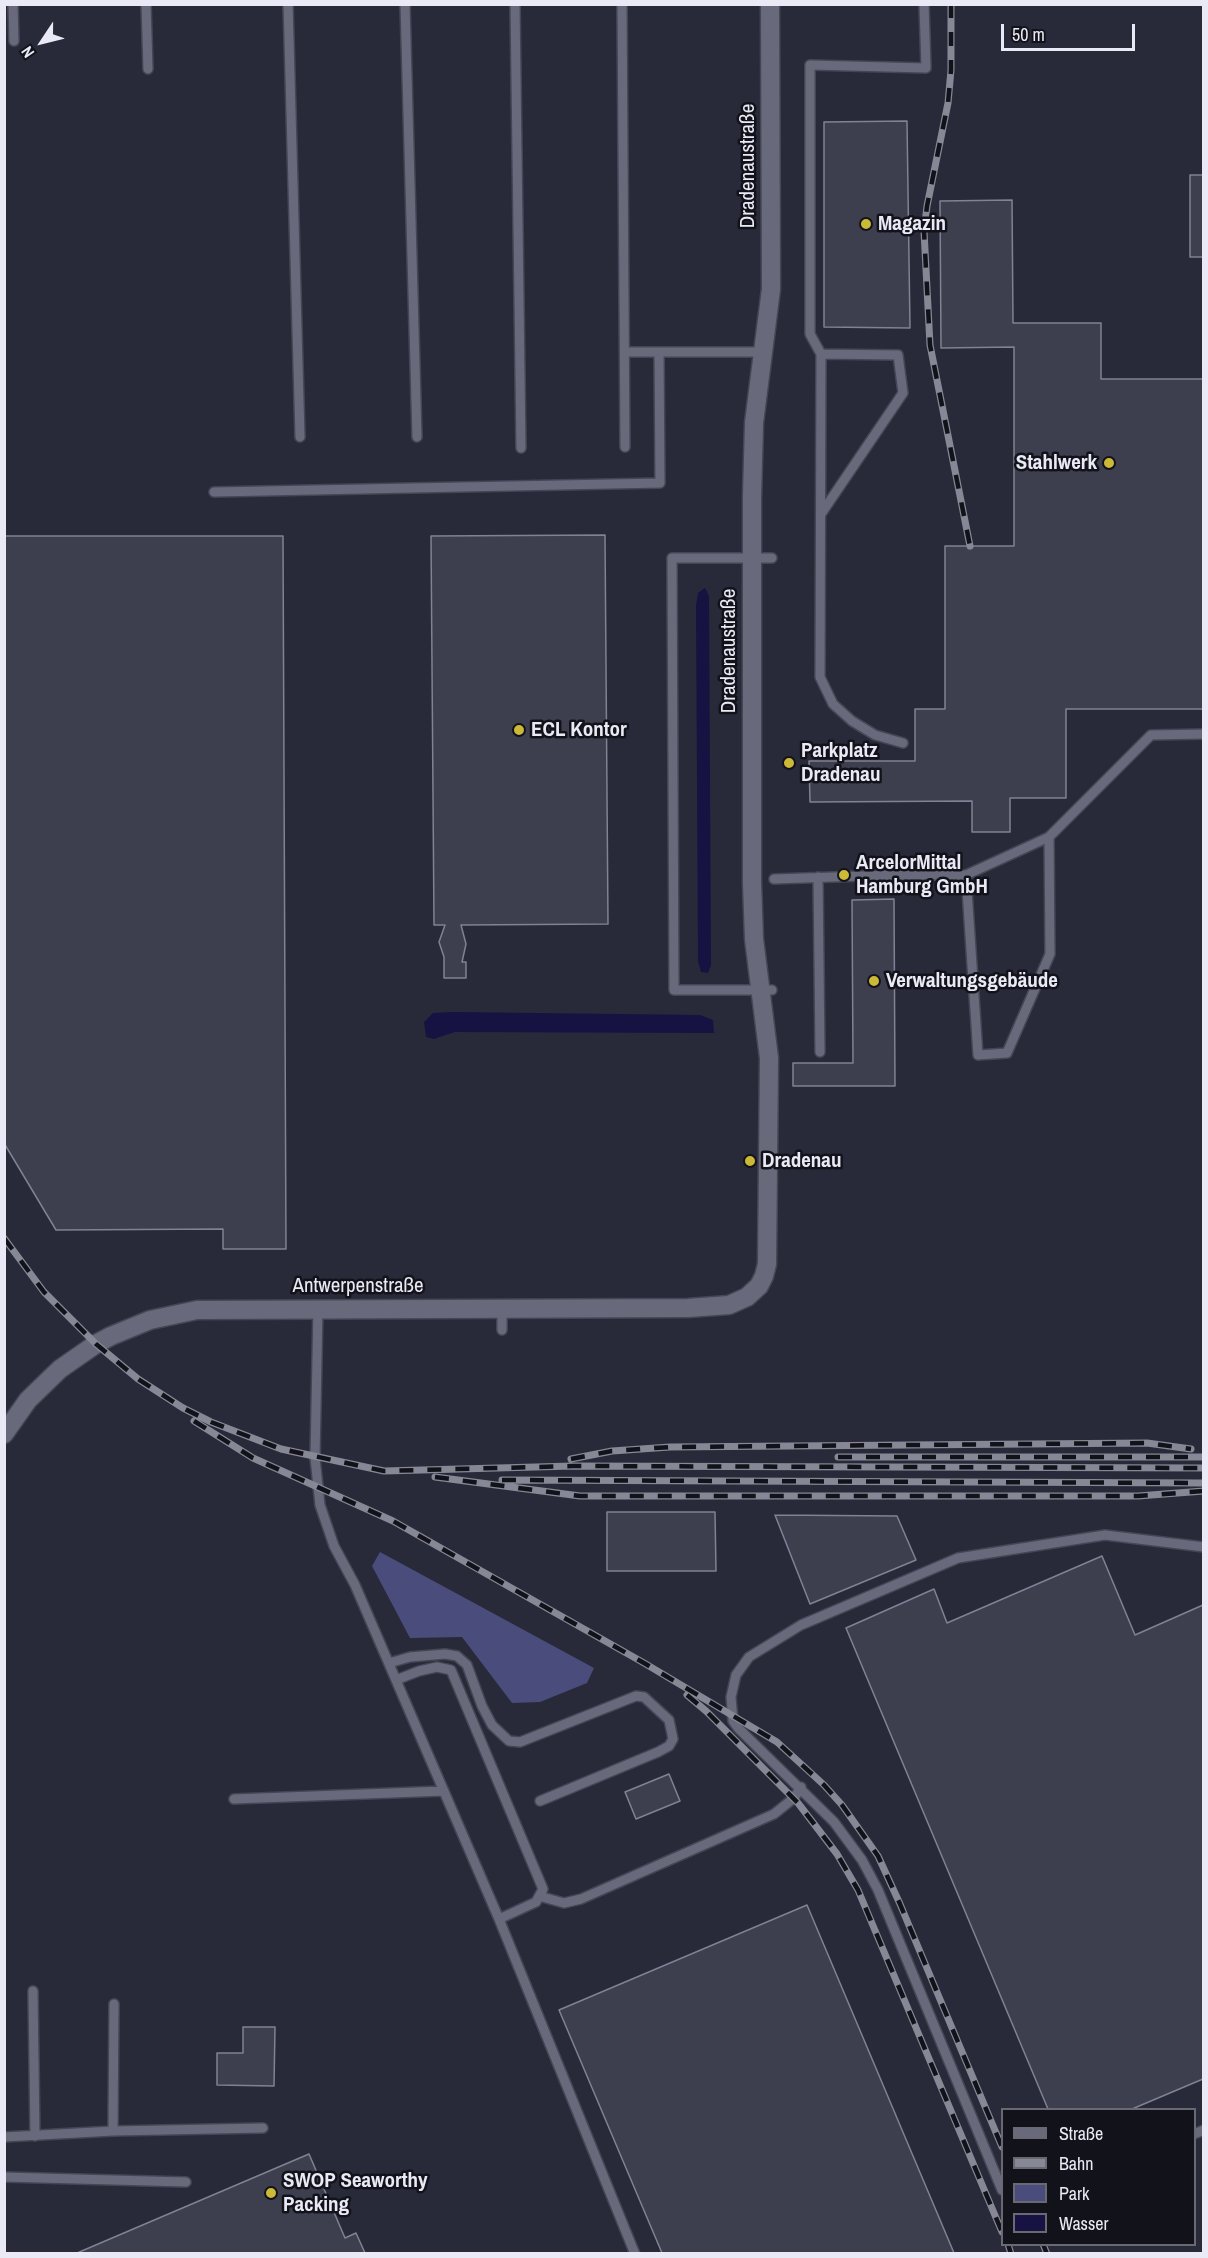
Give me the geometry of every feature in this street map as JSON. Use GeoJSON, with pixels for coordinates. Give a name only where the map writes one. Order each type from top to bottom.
{"type":"FeatureCollection","features":[{"type":"Feature","properties":{"kind":"street","name":"Dradenaustraße"},"geometry":{"type":"LineString","coordinates":[[753,1293],[765,1276],[768,1240],[769,1058],[766,990],[754,939],[752,884],[752,558],[754,423],[767,352],[771,289],[770,4]]}},
{"type":"Feature","properties":{"kind":"street","name":"Antwerpenstraße"},"geometry":{"type":"LineString","coordinates":[[4,1434],[28,1400],[60,1370],[111,1336],[150,1320],[197,1310],[717,1307],[740,1301],[753,1293]]}},
{"type":"Feature","properties":{"kind":"lane"},"geometry":{"type":"LineString","coordinates":[[13,4],[14,41]]}},
{"type":"Feature","properties":{"kind":"lane"},"geometry":{"type":"LineString","coordinates":[[146,4],[148,69]]}},
{"type":"Feature","properties":{"kind":"lane"},"geometry":{"type":"LineString","coordinates":[[288,4],[300,437]]}},
{"type":"Feature","properties":{"kind":"lane"},"geometry":{"type":"LineString","coordinates":[[405,4],[417,437]]}},
{"type":"Feature","properties":{"kind":"lane"},"geometry":{"type":"LineString","coordinates":[[515,4],[521,448]]}},
{"type":"Feature","properties":{"kind":"lane"},"geometry":{"type":"LineString","coordinates":[[622,4],[625,447]]}},
{"type":"Feature","properties":{"kind":"lane"},"geometry":{"type":"LineString","coordinates":[[903,743],[875,735],[852,721],[833,704],[820,677],[821,354],[810,334],[810,65],[926,68],[924,4]]}},
{"type":"Feature","properties":{"kind":"lane"},"geometry":{"type":"LineString","coordinates":[[625,352],[767,352]]}},
{"type":"Feature","properties":{"kind":"lane"},"geometry":{"type":"LineString","coordinates":[[214,492],[660,483],[659,352]]}},
{"type":"Feature","properties":{"kind":"lane"},"geometry":{"type":"LineString","coordinates":[[821,354],[898,355],[903,393],[821,514]]}},
{"type":"Feature","properties":{"kind":"lane"},"geometry":{"type":"LineString","coordinates":[[766,990],[674,990],[672,558],[772,558]]}},
{"type":"Feature","properties":{"kind":"lane"},"geometry":{"type":"LineString","coordinates":[[774,879],[966,875],[1049,837],[1151,735],[1203,734]]}},
{"type":"Feature","properties":{"kind":"lane"},"geometry":{"type":"LineString","coordinates":[[966,875],[978,1055],[1007,1053],[1050,954],[1049,837]]}},
{"type":"Feature","properties":{"kind":"lane"},"geometry":{"type":"LineString","coordinates":[[818,877],[820,1052]]}},
{"type":"Feature","properties":{"kind":"lane"},"geometry":{"type":"LineString","coordinates":[[318,1308],[315,1458],[320,1505],[334,1546],[355,1585],[500,1919],[635,2253]]}},
{"type":"Feature","properties":{"kind":"lane"},"geometry":{"type":"LineString","coordinates":[[502,1308],[502,1330]]}},
{"type":"Feature","properties":{"kind":"lane"},"geometry":{"type":"LineString","coordinates":[[1001,2188],[878,1890],[862,1860],[834,1822],[801,1787],[738,1728],[730,1713],[736,1676],[749,1657],[801,1625],[958,1558],[1105,1535],[1203,1547]]}},
{"type":"Feature","properties":{"kind":"lane"},"geometry":{"type":"LineString","coordinates":[[389,1663],[410,1657],[445,1654],[457,1656],[467,1665],[482,1706],[492,1725],[509,1741],[520,1742],[636,1696],[644,1697],[669,1720],[673,1739],[669,1746],[540,1801]]}},
{"type":"Feature","properties":{"kind":"lane"},"geometry":{"type":"LineString","coordinates":[[396,1680],[437,1667],[451,1670],[543,1890],[536,1902],[500,1919]]}},
{"type":"Feature","properties":{"kind":"lane"},"geometry":{"type":"LineString","coordinates":[[539,1896],[564,1903],[581,1899],[774,1814],[794,1798],[801,1787]]}},
{"type":"Feature","properties":{"kind":"lane"},"geometry":{"type":"LineString","coordinates":[[234,1799],[444,1791]]}},
{"type":"Feature","properties":{"kind":"lane"},"geometry":{"type":"LineString","coordinates":[[33,1991],[35,2136]]}},
{"type":"Feature","properties":{"kind":"lane"},"geometry":{"type":"LineString","coordinates":[[113,2131],[114,2004]]}},
{"type":"Feature","properties":{"kind":"lane"},"geometry":{"type":"LineString","coordinates":[[4,2137],[113,2131],[263,2128]]}},
{"type":"Feature","properties":{"kind":"lane"},"geometry":{"type":"LineString","coordinates":[[4,2177],[186,2182]]}},
{"type":"Feature","properties":{"kind":"green space"},"geometry":{"type":"Polygon","coordinates":[[[380,1552],[594,1668],[587,1683],[540,1702],[512,1703],[462,1637],[410,1638],[372,1566],[380,1552]]]}},
{"type":"Feature","properties":{"kind":"water"},"geometry":{"type":"Polygon","coordinates":[[[705,588],[709,596],[711,965],[708,973],[701,972],[698,961],[696,605],[698,593],[705,588]]]}},
{"type":"Feature","properties":{"kind":"water"},"geometry":{"type":"Polygon","coordinates":[[[433,1013],[700,1015],[713,1020],[714,1033],[455,1032],[434,1039],[426,1037],[424,1022],[433,1013]]]}},
{"type":"Feature","properties":{"kind":"building","name":"Magazin"},"geometry":{"type":"Polygon","coordinates":[[[907,121],[910,328],[824,327],[824,122],[907,121]]]}},
{"type":"Feature","properties":{"kind":"building"},"geometry":{"type":"Polygon","coordinates":[[[1190,175],[1203,175],[1203,257],[1190,257],[1190,175]]]}},
{"type":"Feature","properties":{"kind":"building","name":"Stahlwerk"},"geometry":{"type":"Polygon","coordinates":[[[1012,200],[1013,323],[1101,323],[1101,379],[1203,379],[1203,709],[1066,709],[1066,798],[1010,798],[1010,832],[972,832],[972,801],[810,802],[809,761],[915,761],[915,709],[945,709],[945,546],[1014,546],[1014,347],[941,348],[940,201],[1012,200]]]}},
{"type":"Feature","properties":{"kind":"building","name":"ECL Kontor"},"geometry":{"type":"Polygon","coordinates":[[[605,535],[608,924],[461,925],[466,944],[462,962],[466,962],[466,978],[444,978],[444,957],[439,942],[445,925],[434,925],[431,536],[605,535]]]}},
{"type":"Feature","properties":{"kind":"building"},"geometry":{"type":"Polygon","coordinates":[[[4,536],[283,536],[286,1249],[223,1249],[223,1229],[56,1230],[4,1143],[4,536]]]}},
{"type":"Feature","properties":{"kind":"building","name":"Verwaltungsgebäude"},"geometry":{"type":"Polygon","coordinates":[[[894,899],[895,1086],[793,1086],[793,1063],[853,1063],[852,900],[894,899]]]}},
{"type":"Feature","properties":{"kind":"building"},"geometry":{"type":"Polygon","coordinates":[[[607,1512],[715,1512],[716,1571],[607,1571],[607,1512]]]}},
{"type":"Feature","properties":{"kind":"building"},"geometry":{"type":"Polygon","coordinates":[[[775,1515],[897,1516],[916,1560],[810,1604],[775,1515]]]}},
{"type":"Feature","properties":{"kind":"building"},"geometry":{"type":"Polygon","coordinates":[[[1102,1556],[1135,1635],[1203,1605],[1203,2079],[1134,2108],[1048,2108],[846,1628],[934,1589],[947,1623],[1102,1556]]]}},
{"type":"Feature","properties":{"kind":"building"},"geometry":{"type":"Polygon","coordinates":[[[669,1774],[680,1801],[636,1819],[625,1792],[669,1774]]]}},
{"type":"Feature","properties":{"kind":"building"},"geometry":{"type":"Polygon","coordinates":[[[807,1905],[954,2253],[662,2253],[559,2010],[807,1905]]]}},
{"type":"Feature","properties":{"kind":"building"},"geometry":{"type":"Polygon","coordinates":[[[243,2027],[275,2027],[274,2086],[217,2085],[217,2053],[243,2053],[243,2027]]]}},
{"type":"Feature","properties":{"kind":"building","name":"SWOP Seaworthy Packing"},"geometry":{"type":"Polygon","coordinates":[[[309,2154],[345,2238],[356,2233],[365,2253],[77,2253],[309,2154]]]}},
{"type":"Feature","properties":{"kind":"railway"},"geometry":{"type":"LineString","coordinates":[[951,4],[951,70],[948,103],[924,231],[930,345],[970,546]]}},
{"type":"Feature","properties":{"kind":"railway"},"geometry":{"type":"LineString","coordinates":[[4,1238],[44,1292],[96,1344],[138,1379],[183,1408],[211,1422],[281,1449],[384,1471],[573,1466],[1204,1468]]}},
{"type":"Feature","properties":{"kind":"railway"},"geometry":{"type":"LineString","coordinates":[[194,1421],[253,1458],[393,1521],[644,1663],[777,1742],[824,1785],[842,1805],[878,1856],[1001,2145]]}},
{"type":"Feature","properties":{"kind":"railway"},"geometry":{"type":"LineString","coordinates":[[571,1459],[612,1451],[670,1447],[1147,1443],[1191,1449]]}},
{"type":"Feature","properties":{"kind":"railway"},"geometry":{"type":"LineString","coordinates":[[838,1457],[1204,1457]]}},
{"type":"Feature","properties":{"kind":"railway"},"geometry":{"type":"LineString","coordinates":[[435,1477],[580,1496],[1138,1496],[1204,1491]]}},
{"type":"Feature","properties":{"kind":"railway"},"geometry":{"type":"LineString","coordinates":[[502,1480],[1204,1483]]}},
{"type":"Feature","properties":{"kind":"railway"},"geometry":{"type":"LineString","coordinates":[[687,1695],[798,1803],[837,1854],[858,1890],[1001,2230]]}},
{"type":"Feature","properties":{"kind":"railway"},"geometry":{"type":"LineString","coordinates":[[1009,2246],[1011,2254]]}},
{"type":"Feature","properties":{"kind":"railway"},"geometry":{"type":"LineString","coordinates":[[1044,2246],[1047,2254]]}},
{"type":"Feature","properties":{"kind":"place","name":"Magazin"},"geometry":{"type":"Point","coordinates":[866,224]}},
{"type":"Feature","properties":{"kind":"place","name":"Stahlwerk"},"geometry":{"type":"Point","coordinates":[1109,463]}},
{"type":"Feature","properties":{"kind":"place","name":"ECL Kontor"},"geometry":{"type":"Point","coordinates":[519,730]}},
{"type":"Feature","properties":{"kind":"place","name":"Parkplatz Dradenau"},"geometry":{"type":"Point","coordinates":[789,763]}},
{"type":"Feature","properties":{"kind":"place","name":"ArcelorMittal Hamburg GmbH"},"geometry":{"type":"Point","coordinates":[844,875]}},
{"type":"Feature","properties":{"kind":"place","name":"Verwaltungsgebäude"},"geometry":{"type":"Point","coordinates":[874,981]}},
{"type":"Feature","properties":{"kind":"place","name":"Dradenau"},"geometry":{"type":"Point","coordinates":[750,1161]}},
{"type":"Feature","properties":{"kind":"place","name":"SWOP Seaworthy Packing"},"geometry":{"type":"Point","coordinates":[271,2193]}}]}
